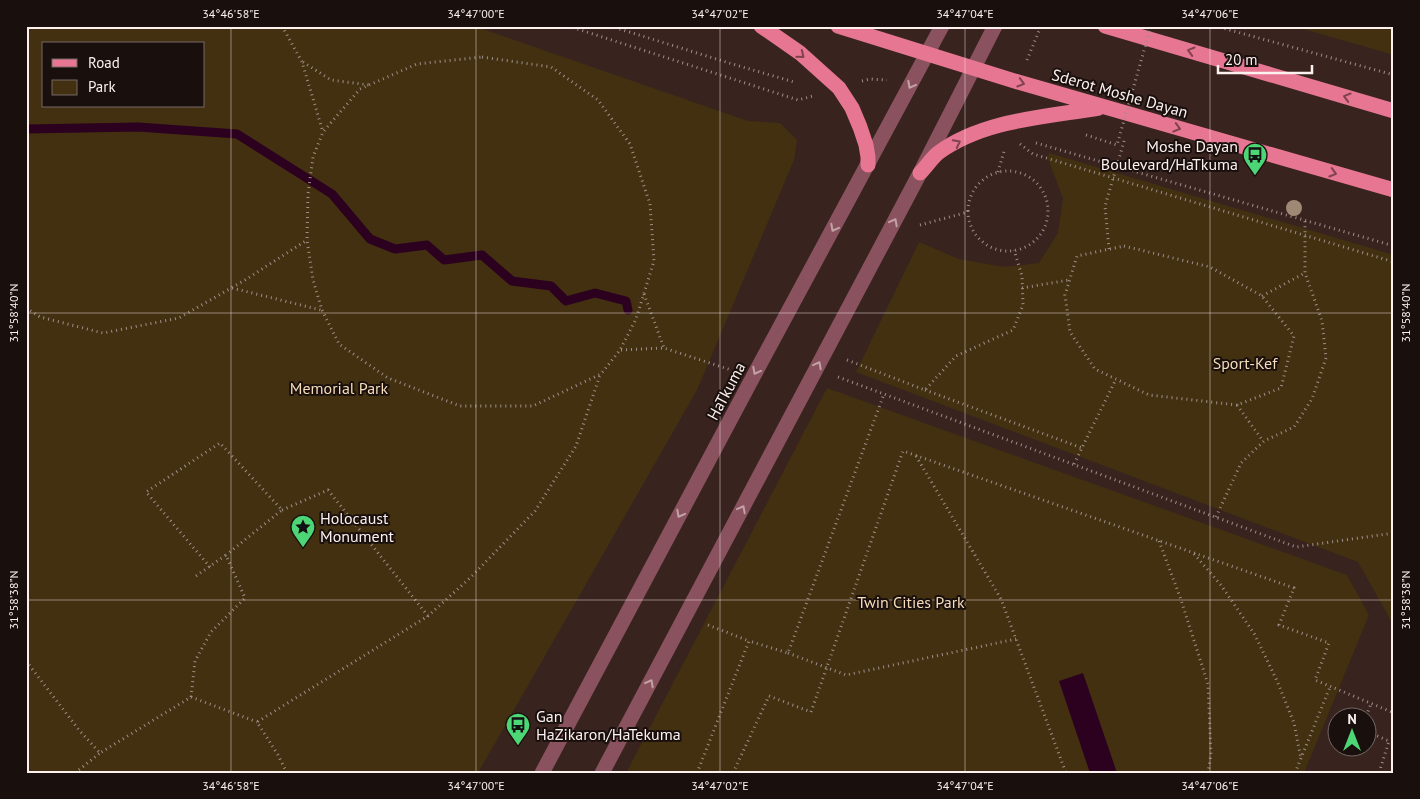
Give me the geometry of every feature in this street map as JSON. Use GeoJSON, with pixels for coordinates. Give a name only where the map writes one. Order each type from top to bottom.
{"type":"FeatureCollection","features":[{"type":"Feature","properties":{"kind":"main road"},"geometry":{"type":"LineString","coordinates":[[761,26],[800,54],[839,88],[852,108],[860,127],[866,146],[868,165]]}},
{"type":"Feature","properties":{"kind":"main road","name":"Sderot Moshe Dayan"},"geometry":{"type":"LineString","coordinates":[[838,26],[1104,107],[1394,190]]}},
{"type":"Feature","properties":{"kind":"main road"},"geometry":{"type":"LineString","coordinates":[[1105,26],[1148,32]]}},
{"type":"Feature","properties":{"kind":"main road"},"geometry":{"type":"LineString","coordinates":[[1125,26],[1394,111]]}},
{"type":"Feature","properties":{"kind":"main road"},"geometry":{"type":"LineString","coordinates":[[920,173],[937,154],[956,142],[981,132],[1004,124],[1104,107]]}},
{"type":"Feature","properties":{"kind":"street","name":"HaTkuma"},"geometry":{"type":"LineString","coordinates":[[542,773],[942,26]]}},
{"type":"Feature","properties":{"kind":"street"},"geometry":{"type":"LineString","coordinates":[[602,773],[826,352],[995,26]]}},
{"type":"Feature","properties":{"kind":"path"},"geometry":{"type":"LineString","coordinates":[[282,26],[302,62],[322,132]]}},
{"type":"Feature","properties":{"kind":"path"},"geometry":{"type":"LineString","coordinates":[[568,26],[798,100],[839,88]]}},
{"type":"Feature","properties":{"kind":"path"},"geometry":{"type":"LineString","coordinates":[[610,26],[821,89],[839,88]]}},
{"type":"Feature","properties":{"kind":"path"},"geometry":{"type":"LineString","coordinates":[[1215,26],[1394,75]]}},
{"type":"Feature","properties":{"kind":"path"},"geometry":{"type":"LineString","coordinates":[[1119,138],[1148,32]]}},
{"type":"Feature","properties":{"kind":"path"},"geometry":{"type":"LineString","coordinates":[[257,722],[428,616],[471,576],[535,511],[576,446],[600,374],[620,350],[636,319],[654,261],[650,204],[630,144],[598,100],[551,67],[482,56],[417,64],[360,89],[322,132],[313,157],[308,194],[307,240],[313,280],[322,310],[339,344],[388,378],[460,406],[533,406],[600,374]]}},
{"type":"Feature","properties":{"kind":"path"},"geometry":{"type":"LineString","coordinates":[[302,62],[331,80],[369,85]]}},
{"type":"Feature","properties":{"kind":"path"},"geometry":{"type":"LineString","coordinates":[[1109,249],[1105,206],[1126,139]]}},
{"type":"Feature","properties":{"kind":"path"},"geometry":{"type":"LineString","coordinates":[[1015,140],[1033,154],[1394,262]]}},
{"type":"Feature","properties":{"kind":"path"},"geometry":{"type":"LineString","coordinates":[[1036,143],[1394,246]]}},
{"type":"Feature","properties":{"kind":"path"},"geometry":{"type":"LineString","coordinates":[[998,172],[1006,144]]}},
{"type":"Feature","properties":{"kind":"path"},"geometry":{"type":"LineString","coordinates":[[1011,171],[1023,174],[1034,181],[1042,190],[1047,202],[1048,215],[1045,228],[1027,246],[1014,250],[1001,250],[988,246],[977,237],[970,226],[969,199],[976,187],[986,178],[998,172],[1011,171]]}},
{"type":"Feature","properties":{"kind":"path"},"geometry":{"type":"LineString","coordinates":[[888,233],[968,212]]}},
{"type":"Feature","properties":{"kind":"path"},"geometry":{"type":"LineString","coordinates":[[1216,517],[1241,463],[1264,441],[1294,427],[1312,399],[1326,358],[1322,321],[1305,273],[1305,220]]}},
{"type":"Feature","properties":{"kind":"path"},"geometry":{"type":"LineString","coordinates":[[26,308],[40,317],[103,333],[179,318],[307,240]]}},
{"type":"Feature","properties":{"kind":"path"},"geometry":{"type":"LineString","coordinates":[[1124,246],[1210,268],[1262,296],[1294,336],[1281,388],[1237,406],[1150,395],[1095,369],[1070,332],[1065,295],[1077,256],[1109,249],[1124,246]]}},
{"type":"Feature","properties":{"kind":"path"},"geometry":{"type":"LineString","coordinates":[[925,390],[956,356],[1013,330],[1023,305],[1022,276],[1014,250]]}},
{"type":"Feature","properties":{"kind":"path"},"geometry":{"type":"LineString","coordinates":[[1262,296],[1305,273]]}},
{"type":"Feature","properties":{"kind":"path"},"geometry":{"type":"LineString","coordinates":[[1022,288],[1069,280]]}},
{"type":"Feature","properties":{"kind":"path"},"geometry":{"type":"LineString","coordinates":[[231,288],[322,310]]}},
{"type":"Feature","properties":{"kind":"path"},"geometry":{"type":"LineString","coordinates":[[644,294],[664,348]]}},
{"type":"Feature","properties":{"kind":"path"},"geometry":{"type":"LineString","coordinates":[[620,350],[664,348],[753,377]]}},
{"type":"Feature","properties":{"kind":"path"},"geometry":{"type":"LineString","coordinates":[[826,352],[1082,448]]}},
{"type":"Feature","properties":{"kind":"path"},"geometry":{"type":"LineString","coordinates":[[1074,464],[1116,379]]}},
{"type":"Feature","properties":{"kind":"path"},"geometry":{"type":"LineString","coordinates":[[857,384],[1296,547],[1394,533]]}},
{"type":"Feature","properties":{"kind":"path"},"geometry":{"type":"LineString","coordinates":[[788,652],[884,394]]}},
{"type":"Feature","properties":{"kind":"path"},"geometry":{"type":"LineString","coordinates":[[1237,406],[1264,441]]}},
{"type":"Feature","properties":{"kind":"path"},"geometry":{"type":"LineString","coordinates":[[210,567],[146,492],[220,443],[282,510]]}},
{"type":"Feature","properties":{"kind":"path"},"geometry":{"type":"LineString","coordinates":[[733,773],[769,696],[811,712],[903,451],[1294,588],[1279,625],[1329,643],[1315,680],[1394,713]]}},
{"type":"Feature","properties":{"kind":"path"},"geometry":{"type":"LineString","coordinates":[[916,456],[1001,599],[1066,773]]}},
{"type":"Feature","properties":{"kind":"path"},"geometry":{"type":"LineString","coordinates":[[196,576],[226,555],[282,510],[328,490],[428,616]]}},
{"type":"Feature","properties":{"kind":"path"},"geometry":{"type":"LineString","coordinates":[[1159,540],[1180,597],[1208,684],[1211,754],[1208,773]]}},
{"type":"Feature","properties":{"kind":"path"},"geometry":{"type":"LineString","coordinates":[[1193,552],[1221,585],[1255,636],[1278,682],[1294,723],[1301,759]]}},
{"type":"Feature","properties":{"kind":"path"},"geometry":{"type":"LineString","coordinates":[[191,697],[195,661],[211,632],[246,598],[226,555]]}},
{"type":"Feature","properties":{"kind":"path"},"geometry":{"type":"LineString","coordinates":[[685,616],[749,641],[788,652],[846,675],[1016,639]]}},
{"type":"Feature","properties":{"kind":"path"},"geometry":{"type":"LineString","coordinates":[[697,773],[749,641]]}},
{"type":"Feature","properties":{"kind":"path"},"geometry":{"type":"LineString","coordinates":[[26,661],[79,730],[100,753]]}},
{"type":"Feature","properties":{"kind":"path"},"geometry":{"type":"LineString","coordinates":[[1295,773],[1330,687]]}},
{"type":"Feature","properties":{"kind":"path"},"geometry":{"type":"LineString","coordinates":[[191,697],[257,722],[288,773]]}},
{"type":"Feature","properties":{"kind":"path"},"geometry":{"type":"LineString","coordinates":[[74,773],[100,753],[191,697]]}},
{"type":"Feature","properties":{"kind":"path"},"geometry":{"type":"LineString","coordinates":[[1378,736],[1389,741],[1379,773]]}},
{"type":"Feature","properties":{"kind":"green space","name":"Memorial Park"},"geometry":{"type":"Polygon","coordinates":[[[26,26],[474,26],[748,121],[780,123],[797,140],[794,160],[697,390],[478,773],[26,773],[26,26]]]}},
{"type":"Feature","properties":{"kind":"green space"},"geometry":{"type":"Polygon","coordinates":[[[1293,26],[1394,26],[1394,55],[1293,26]]]}},
{"type":"Feature","properties":{"kind":"green space","name":"Sport-Kef"},"geometry":{"type":"Polygon","coordinates":[[[1049,153],[1394,255],[1394,626],[1358,562],[856,372],[919,242],[959,259],[1004,267],[1039,263],[1058,233],[1063,198],[1048,159],[1049,153]]]}},
{"type":"Feature","properties":{"kind":"green space","name":"Twin Cities Park"},"geometry":{"type":"Polygon","coordinates":[[[827,388],[1347,575],[1369,615],[1332,706],[1328,706],[1328,715],[1304,773],[626,773],[827,388]]]}},
{"type":"Feature","properties":{"kind":"shaded area"},"geometry":{"type":"Polygon","coordinates":[[[1083,673],[1117,773],[1090,773],[1059,681],[1083,673]]]}},
{"type":"Feature","properties":{"kind":"waterway"},"geometry":{"type":"LineString","coordinates":[[26,129],[138,127],[237,134],[332,194],[370,239],[395,249],[427,245],[444,260],[482,255],[512,281],[551,286],[566,301],[595,293],[626,301],[628,310]]}},
{"type":"Feature","properties":{"kind":"place","name":"Moshe Dayan Boulevard/HaTkuma"},"geometry":{"type":"Point","coordinates":[1255,176]}},
{"type":"Feature","properties":{"kind":"place","name":"Holocaust Monument"},"geometry":{"type":"Point","coordinates":[303,548]}},
{"type":"Feature","properties":{"kind":"place","name":"Gan HaZikaron/HaTekuma"},"geometry":{"type":"Point","coordinates":[518,746]}}]}
